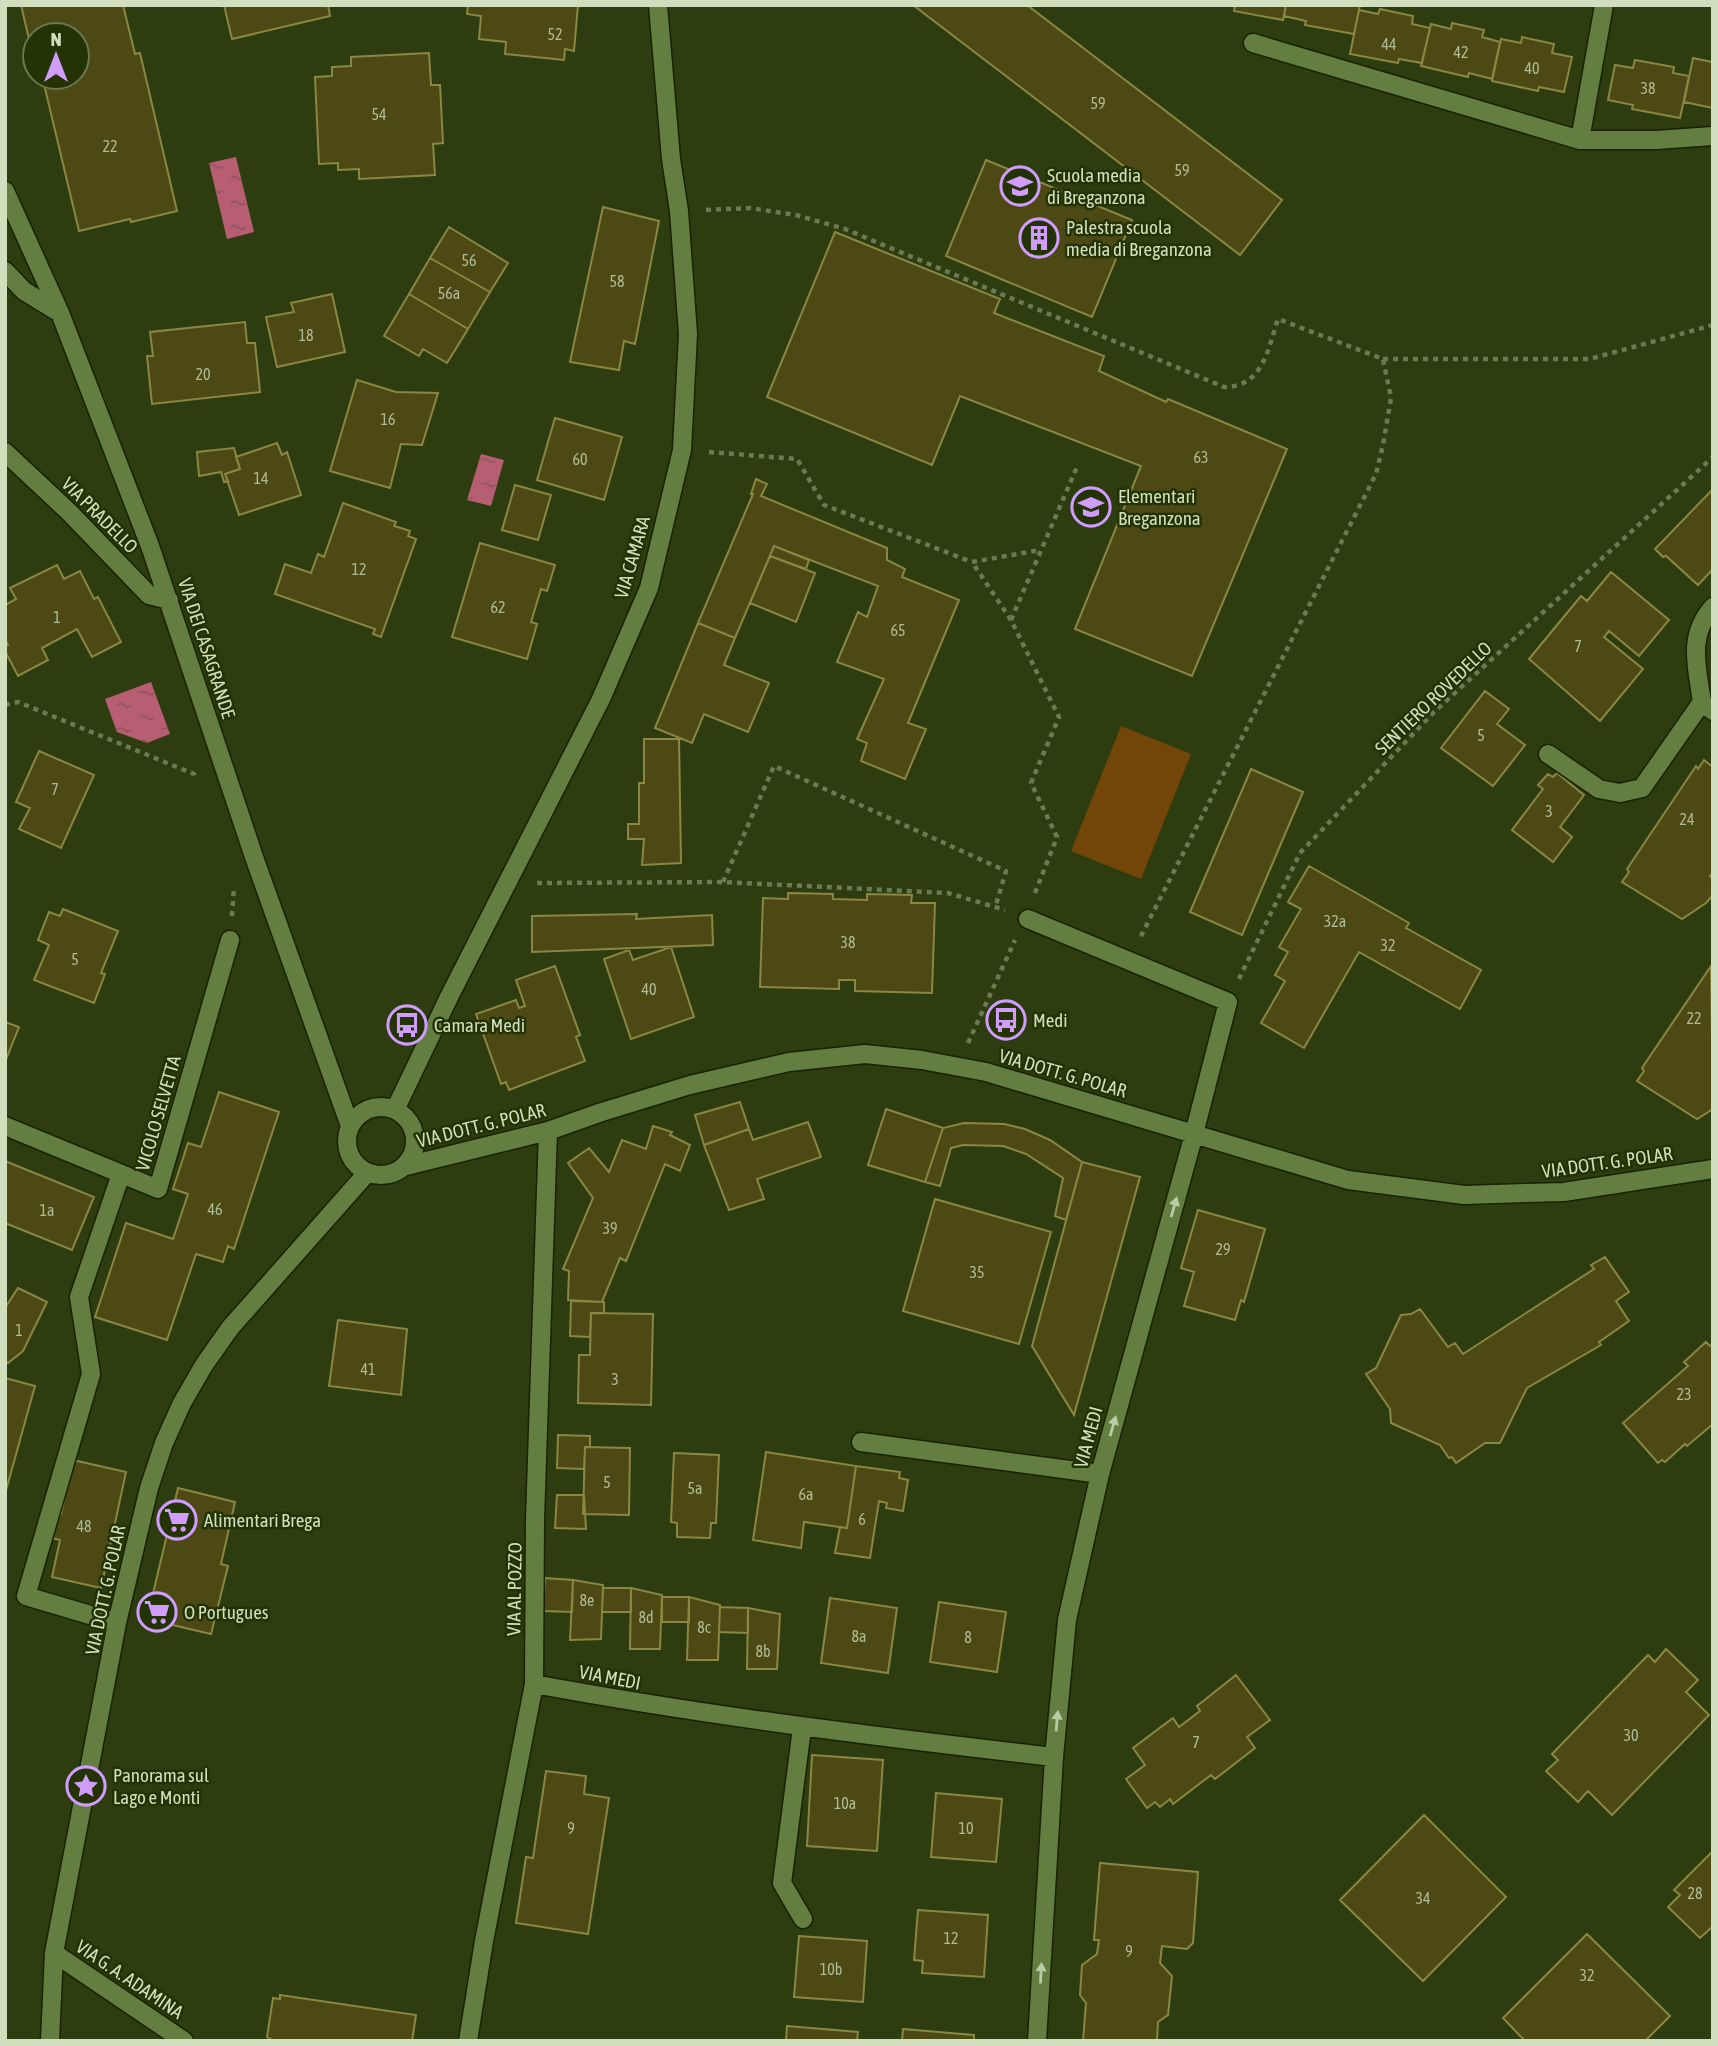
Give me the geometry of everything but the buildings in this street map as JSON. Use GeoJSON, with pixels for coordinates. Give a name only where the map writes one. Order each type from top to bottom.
{"type":"FeatureCollection","features":[{"type":"Feature","properties":{"kind":"street","name":"VIA CAMARA"},"geometry":{"type":"LineString","coordinates":[[395,1110],[449,997],[601,699],[649,588],[682,450],[688,334],[679,211],[671,159],[658,5]]}},
{"type":"Feature","properties":{"kind":"street"},"geometry":{"type":"LineString","coordinates":[[1580,140],[1604,5]]}},
{"type":"Feature","properties":{"kind":"street"},"geometry":{"type":"LineString","coordinates":[[1253,43],[1580,140],[1656,140],[1713,136]]}},
{"type":"Feature","properties":{"kind":"street","name":"VIA DEI CASAGRANDE"},"geometry":{"type":"LineString","coordinates":[[5,191],[60,313],[169,600],[254,857],[350,1126]]}},
{"type":"Feature","properties":{"kind":"street"},"geometry":{"type":"LineString","coordinates":[[5,271],[24,291],[60,313]]}},
{"type":"Feature","properties":{"kind":"street","name":"VIA PRADELLO"},"geometry":{"type":"LineString","coordinates":[[5,452],[69,512],[149,595],[169,600]]}},
{"type":"Feature","properties":{"kind":"street"},"geometry":{"type":"LineString","coordinates":[[1548,754],[1599,789],[1620,793],[1642,788],[1707,707],[1695,648],[1702,619],[1713,607]]}},
{"type":"Feature","properties":{"kind":"street"},"geometry":{"type":"LineString","coordinates":[[1027,917],[1228,1002]]}},
{"type":"Feature","properties":{"kind":"street","name":"VICOLO SELVETTA"},"geometry":{"type":"LineString","coordinates":[[117,1623],[26,1596],[91,1374],[79,1297],[121,1174],[158,1189],[230,940]]}},
{"type":"Feature","properties":{"kind":"street","name":"VIA MEDI"},"geometry":{"type":"LineString","coordinates":[[1037,2041],[1054,1757],[1067,1620],[1100,1474],[1228,1002]]}},
{"type":"Feature","properties":{"kind":"street","name":"VIA DOTT. G. POLAR"},"geometry":{"type":"LineString","coordinates":[[406,1166],[548,1131],[690,1085],[789,1062],[865,1054],[958,1066],[1025,1083],[1348,1180],[1464,1195],[1564,1192],[1713,1168]]}},
{"type":"Feature","properties":{"kind":"street"},"geometry":{"type":"LineString","coordinates":[[374,1108],[395,1110],[405,1116],[415,1135],[412,1157],[406,1166],[388,1175],[367,1173],[351,1158],[347,1148],[346,1137],[350,1126],[364,1111],[374,1108]]}},
{"type":"Feature","properties":{"kind":"street"},"geometry":{"type":"LineString","coordinates":[[5,1126],[121,1174]]}},
{"type":"Feature","properties":{"kind":"street","name":"VIA AL POZZO"},"geometry":{"type":"LineString","coordinates":[[468,2041],[484,1941],[534,1684],[536,1505],[548,1131]]}},
{"type":"Feature","properties":{"kind":"street","name":"VIA DOTT. G. POLAR"},"geometry":{"type":"LineString","coordinates":[[50,2041],[54,1953],[117,1623],[149,1488],[164,1443],[182,1403],[230,1328],[367,1173]]}},
{"type":"Feature","properties":{"kind":"street"},"geometry":{"type":"LineString","coordinates":[[861,1441],[1100,1474]]}},
{"type":"Feature","properties":{"kind":"street","name":"VIA MEDI"},"geometry":{"type":"LineString","coordinates":[[534,1684],[802,1728],[1054,1757]]}},
{"type":"Feature","properties":{"kind":"street"},"geometry":{"type":"LineString","coordinates":[[802,1728],[782,1883],[803,1919]]}},
{"type":"Feature","properties":{"kind":"street","name":"VIA G. A. ADAMINA"},"geometry":{"type":"LineString","coordinates":[[54,1953],[184,2041]]}},
{"type":"Feature","properties":{"kind":"path"},"geometry":{"type":"LineString","coordinates":[[679,211],[750,208],[796,215],[845,229],[1224,387],[1245,383],[1256,373],[1264,362],[1278,318],[1383,359],[1590,359],[1713,325]]}},
{"type":"Feature","properties":{"kind":"path"},"geometry":{"type":"LineString","coordinates":[[1129,960],[1376,474],[1391,398],[1383,359]]}},
{"type":"Feature","properties":{"kind":"path"},"geometry":{"type":"LineString","coordinates":[[682,450],[797,459],[824,505],[972,562],[1041,550]]}},
{"type":"Feature","properties":{"kind":"path","name":"SENTIERO ROVEDELLO"},"geometry":{"type":"LineString","coordinates":[[1228,1002],[1300,853],[1434,712],[1713,457]]}},
{"type":"Feature","properties":{"kind":"path"},"geometry":{"type":"LineString","coordinates":[[1011,620],[1077,467]]}},
{"type":"Feature","properties":{"kind":"path"},"geometry":{"type":"LineString","coordinates":[[958,1066],[1027,917],[1057,837],[1031,783],[1059,717],[1011,620],[972,562]]}},
{"type":"Feature","properties":{"kind":"path"},"geometry":{"type":"LineString","coordinates":[[5,705],[18,702],[194,774],[199,786]]}},
{"type":"Feature","properties":{"kind":"path"},"geometry":{"type":"LineString","coordinates":[[723,882],[775,766],[1006,871],[995,908]]}},
{"type":"Feature","properties":{"kind":"path"},"geometry":{"type":"LineString","coordinates":[[230,940],[234,882]]}},
{"type":"Feature","properties":{"kind":"path"},"geometry":{"type":"LineString","coordinates":[[508,883],[723,882],[948,893],[1027,917]]}},
{"type":"Feature","properties":{"kind":"shaded area"},"geometry":{"type":"Polygon","coordinates":[[[1121,726],[1191,754],[1141,879],[1071,851],[1121,726]]]}},
{"type":"Feature","properties":{"kind":"water"},"geometry":{"type":"Polygon","coordinates":[[[236,157],[254,232],[227,239],[209,163],[236,157]]]}},
{"type":"Feature","properties":{"kind":"water"},"geometry":{"type":"Polygon","coordinates":[[[481,454],[504,460],[491,506],[467,500],[481,454]]]}},
{"type":"Feature","properties":{"kind":"water"},"geometry":{"type":"Polygon","coordinates":[[[151,682],[170,734],[147,743],[117,732],[105,699],[151,682]]]}},
{"type":"Feature","properties":{"kind":"place","name":"Scuola media di Breganzona"},"geometry":{"type":"Point","coordinates":[1020,186]}},
{"type":"Feature","properties":{"kind":"place","name":"Palestra scuola media di Breganzona"},"geometry":{"type":"Point","coordinates":[1039,238]}},
{"type":"Feature","properties":{"kind":"place","name":"Elementari Breganzona"},"geometry":{"type":"Point","coordinates":[1091,507]}},
{"type":"Feature","properties":{"kind":"place","name":"Medi"},"geometry":{"type":"Point","coordinates":[1006,1020]}},
{"type":"Feature","properties":{"kind":"place","name":"Camara Medi"},"geometry":{"type":"Point","coordinates":[407,1025]}},
{"type":"Feature","properties":{"kind":"place","name":"Alimentari Brega"},"geometry":{"type":"Point","coordinates":[177,1520]}},
{"type":"Feature","properties":{"kind":"place","name":"O Portugues"},"geometry":{"type":"Point","coordinates":[157,1612]}},
{"type":"Feature","properties":{"kind":"place","name":"Panorama sul Lago e Monti"},"geometry":{"type":"Point","coordinates":[86,1786]}}]}
